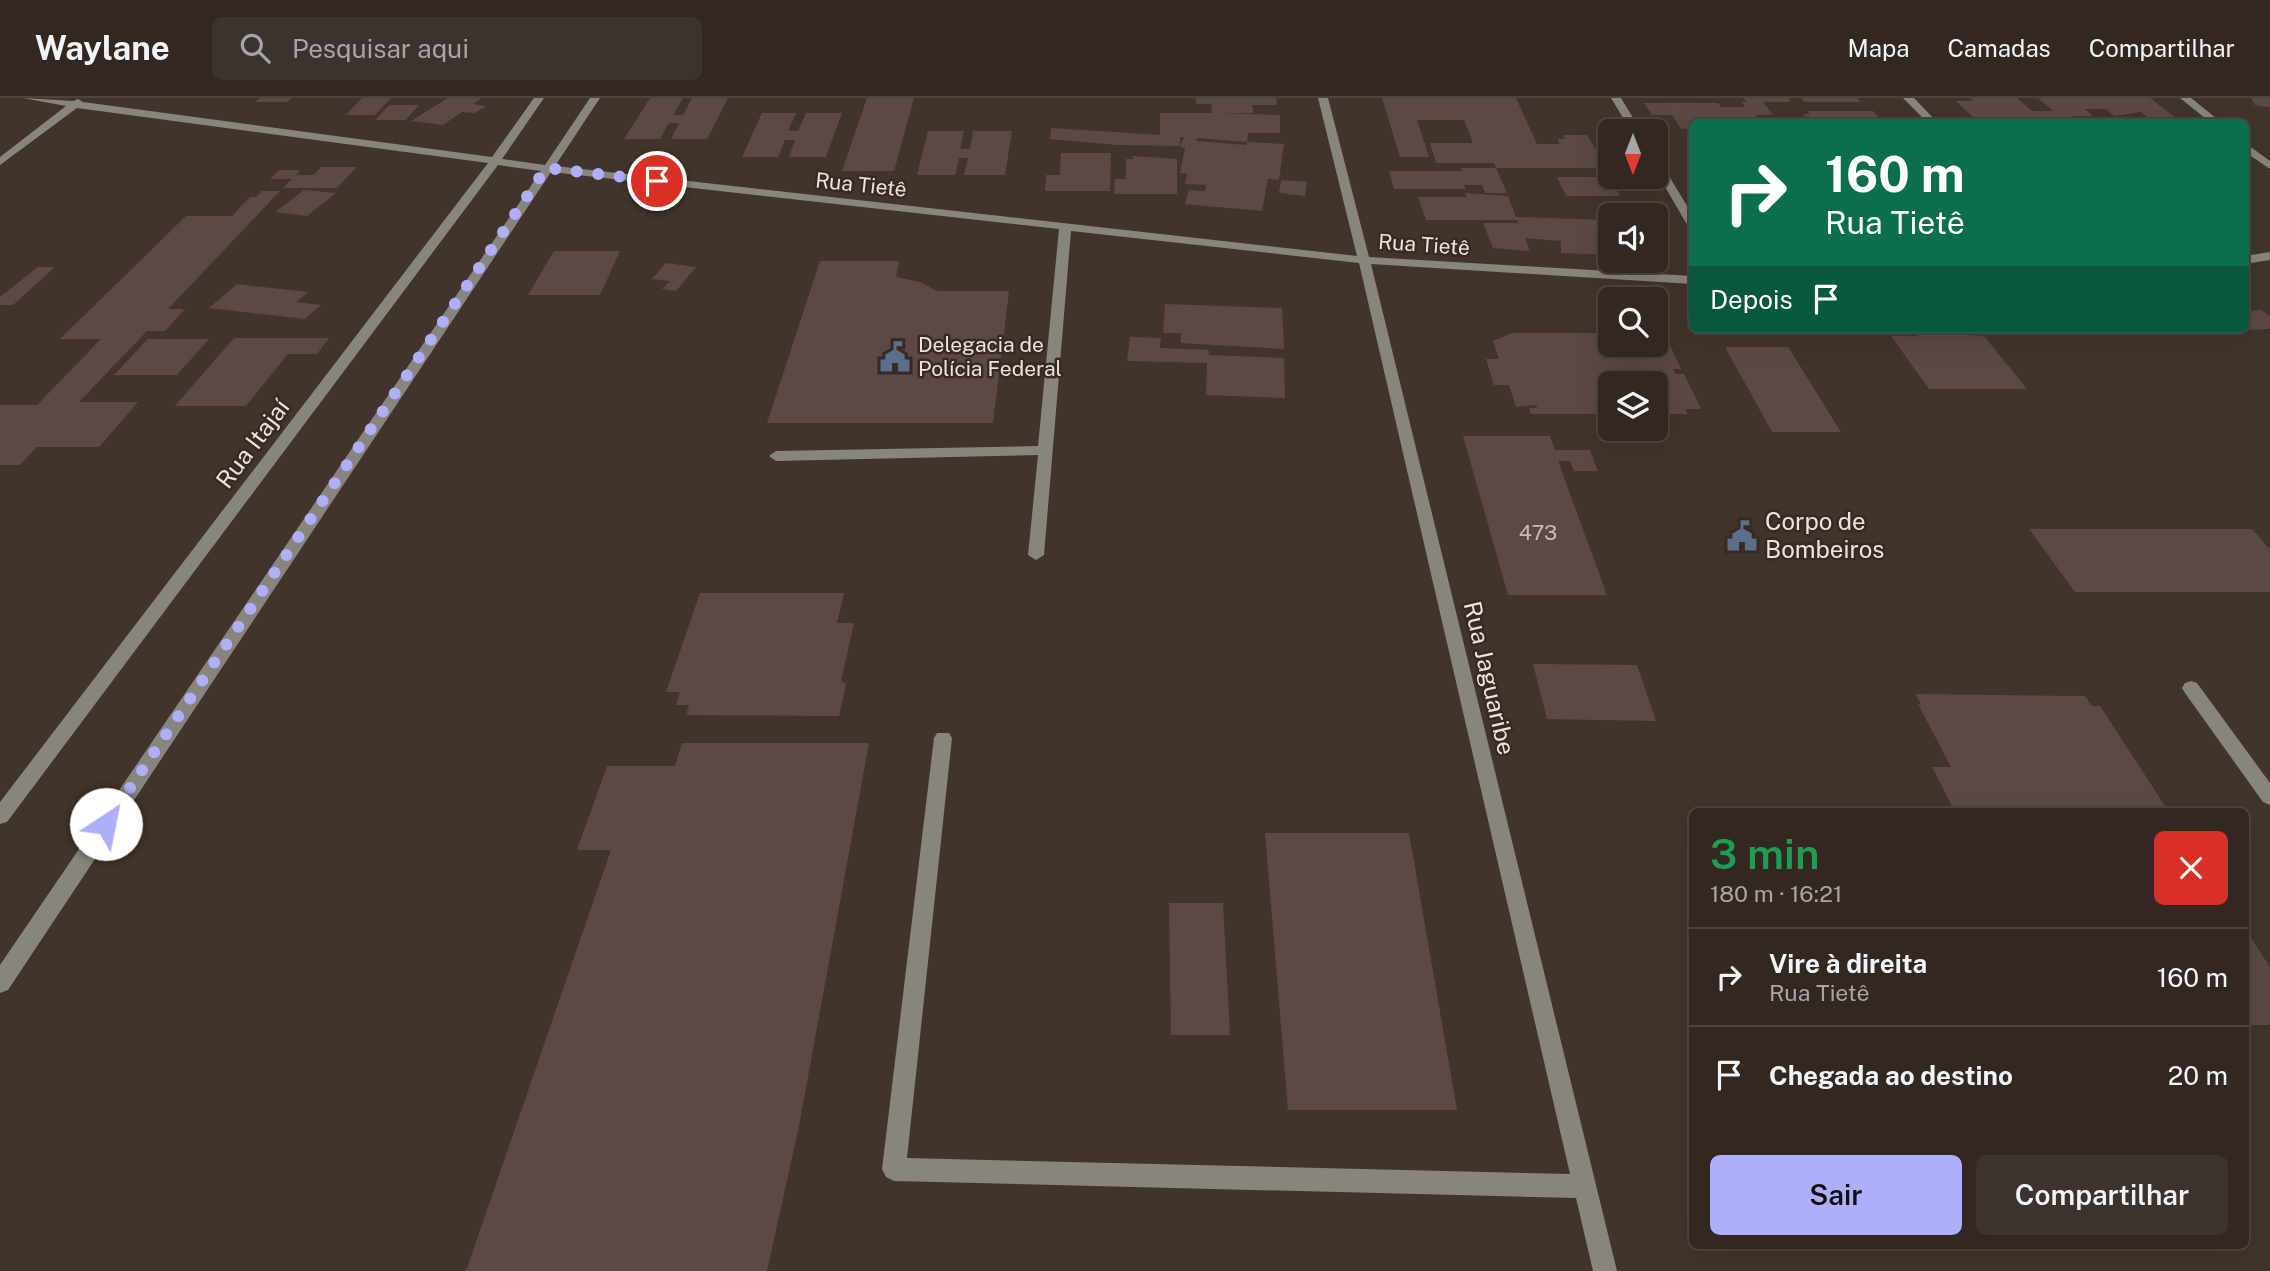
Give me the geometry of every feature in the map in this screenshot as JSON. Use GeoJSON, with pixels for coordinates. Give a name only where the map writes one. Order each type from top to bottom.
{"type":"FeatureCollection","features":[{"type":"Feature","properties":{"kind":"street","name":"Rua Tietê"},"geometry":{"type":"LineString","coordinates":[[29,98],[79,101],[546,168],[1364,260],[1689,281]]}},
{"type":"Feature","properties":{"kind":"street","name":"Rua Itajaí"},"geometry":{"type":"LineString","coordinates":[[0,816],[495,161],[539,98]]}},
{"type":"Feature","properties":{"kind":"street"},"geometry":{"type":"LineString","coordinates":[[0,983],[595,98]]}},
{"type":"Feature","properties":{"kind":"street","name":"Rua Jaguaribe"},"geometry":{"type":"LineString","coordinates":[[1323,98],[1605,1271]]}},
{"type":"Feature","properties":{"kind":"street"},"geometry":{"type":"LineString","coordinates":[[1616,98],[1629,119]]}},
{"type":"Feature","properties":{"kind":"street"},"geometry":{"type":"LineString","coordinates":[[1908,98],[1929,119]]}},
{"type":"Feature","properties":{"kind":"street"},"geometry":{"type":"LineString","coordinates":[[2185,98],[2212,119]]}},
{"type":"Feature","properties":{"kind":"street"},"geometry":{"type":"LineString","coordinates":[[0,162],[79,101]]}},
{"type":"Feature","properties":{"kind":"street"},"geometry":{"type":"LineString","coordinates":[[2249,149],[2270,166]]}},
{"type":"Feature","properties":{"kind":"street"},"geometry":{"type":"LineString","coordinates":[[1668,183],[1689,218]]}},
{"type":"Feature","properties":{"kind":"street"},"geometry":{"type":"LineString","coordinates":[[1036,555],[1065,227]]}},
{"type":"Feature","properties":{"kind":"street"},"geometry":{"type":"LineString","coordinates":[[2249,259],[2270,256]]}},
{"type":"Feature","properties":{"kind":"street"},"geometry":{"type":"LineString","coordinates":[[776,456],[1046,450]]}},
{"type":"Feature","properties":{"kind":"street"},"geometry":{"type":"LineString","coordinates":[[2190,688],[2270,797]]}},
{"type":"Feature","properties":{"kind":"street"},"geometry":{"type":"LineString","coordinates":[[943,738],[894,1169],[1585,1186]]}},
{"type":"Feature","properties":{"kind":"building"},"geometry":{"type":"Polygon","coordinates":[[[260,98],[292,98],[287,102],[255,102],[260,98]]]}},
{"type":"Feature","properties":{"kind":"building"},"geometry":{"type":"Polygon","coordinates":[[[362,98],[391,98],[375,115],[346,115],[362,98]]]}},
{"type":"Feature","properties":{"kind":"building"},"geometry":{"type":"Polygon","coordinates":[[[448,98],[482,98],[473,104],[486,106],[475,113],[462,112],[443,125],[411,121],[448,98]]]}},
{"type":"Feature","properties":{"kind":"building"},"geometry":{"type":"Polygon","coordinates":[[[650,98],[683,98],[673,115],[683,115],[692,98],[728,98],[707,139],[671,139],[679,123],[669,123],[660,139],[624,139],[650,98]]]}},
{"type":"Feature","properties":{"kind":"building"},"geometry":{"type":"Polygon","coordinates":[[[867,98],[914,98],[894,171],[842,171],[867,98]]]}},
{"type":"Feature","properties":{"kind":"building"},"geometry":{"type":"Polygon","coordinates":[[[1196,98],[1276,98],[1277,105],[1252,105],[1254,113],[1218,113],[1280,115],[1280,133],[1248,133],[1247,142],[1284,144],[1279,180],[1268,179],[1262,211],[1185,204],[1189,190],[1205,191],[1206,185],[1185,184],[1187,173],[1180,173],[1185,148],[1180,147],[1184,137],[1180,137],[1180,146],[1117,145],[1050,139],[1051,128],[1160,135],[1160,113],[1212,113],[1211,104],[1196,104],[1196,98]],[[1197,138],[1196,141],[1246,145],[1247,142],[1197,138]]]}},
{"type":"Feature","properties":{"kind":"building"},"geometry":{"type":"Polygon","coordinates":[[[1382,98],[1516,98],[1537,144],[1560,144],[1557,139],[1565,139],[1563,135],[1587,135],[1598,153],[1598,168],[1496,168],[1494,163],[1436,163],[1430,143],[1473,143],[1464,120],[1417,120],[1429,157],[1400,157],[1382,98]]]}},
{"type":"Feature","properties":{"kind":"building"},"geometry":{"type":"Polygon","coordinates":[[[1743,98],[1788,98],[1791,102],[1763,102],[1773,115],[1756,115],[1759,119],[1689,119],[1689,128],[1681,129],[1672,115],[1652,115],[1644,103],[1718,103],[1721,107],[1745,107],[1742,102],[1747,102],[1743,98]]]}},
{"type":"Feature","properties":{"kind":"building"},"geometry":{"type":"Polygon","coordinates":[[[1801,98],[1857,98],[1861,102],[1805,102],[1801,98]]]}},
{"type":"Feature","properties":{"kind":"building"},"geometry":{"type":"Polygon","coordinates":[[[1970,98],[2017,98],[2032,111],[2053,111],[2038,98],[2150,98],[2177,119],[2150,119],[2141,112],[2114,116],[2106,109],[2085,109],[2093,116],[2072,116],[2076,119],[1975,119],[1956,101],[1973,101],[1970,98]]]}},
{"type":"Feature","properties":{"kind":"building"},"geometry":{"type":"Polygon","coordinates":[[[2251,98],[2270,98],[2270,107],[2255,105],[2251,98]]]}},
{"type":"Feature","properties":{"kind":"building"},"geometry":{"type":"Polygon","coordinates":[[[389,105],[419,105],[406,120],[375,120],[389,105]]]}},
{"type":"Feature","properties":{"kind":"building"},"geometry":{"type":"Polygon","coordinates":[[[1807,111],[1873,111],[1880,119],[1807,119],[1803,114],[1810,114],[1807,111]]]}},
{"type":"Feature","properties":{"kind":"building"},"geometry":{"type":"Polygon","coordinates":[[[762,113],[796,113],[788,131],[798,131],[806,113],[842,113],[826,157],[789,157],[795,140],[785,140],[778,157],[742,157],[762,113]]]}},
{"type":"Feature","properties":{"kind":"building"},"geometry":{"type":"Polygon","coordinates":[[[928,131],[964,131],[960,149],[970,149],[973,131],[1012,131],[1005,175],[964,175],[968,158],[959,158],[955,175],[917,175],[928,131]]]}},
{"type":"Feature","properties":{"kind":"building"},"geometry":{"type":"Polygon","coordinates":[[[1061,153],[1111,153],[1110,191],[1045,191],[1046,175],[1060,175],[1061,153]]]}},
{"type":"Feature","properties":{"kind":"building"},"geometry":{"type":"Polygon","coordinates":[[[1133,156],[1177,159],[1177,194],[1114,194],[1115,179],[1126,179],[1126,159],[1133,159],[1133,156]]]}},
{"type":"Feature","properties":{"kind":"building"},"geometry":{"type":"Polygon","coordinates":[[[321,167],[357,167],[337,188],[283,188],[292,179],[270,179],[279,170],[300,170],[296,175],[314,175],[321,167]]]}},
{"type":"Feature","properties":{"kind":"building"},"geometry":{"type":"Polygon","coordinates":[[[1461,168],[1496,168],[1507,193],[1485,193],[1482,185],[1464,185],[1466,189],[1394,189],[1389,171],[1462,171],[1461,168]]]}},
{"type":"Feature","properties":{"kind":"building"},"geometry":{"type":"Polygon","coordinates":[[[1557,177],[1598,177],[1598,189],[1616,189],[1620,196],[1566,196],[1557,177]]]}},
{"type":"Feature","properties":{"kind":"building"},"geometry":{"type":"Polygon","coordinates":[[[1281,180],[1307,182],[1305,196],[1279,193],[1281,180]]]}},
{"type":"Feature","properties":{"kind":"building"},"geometry":{"type":"Polygon","coordinates":[[[304,190],[336,193],[307,216],[275,212],[304,190]]]}},
{"type":"Feature","properties":{"kind":"building"},"geometry":{"type":"Polygon","coordinates":[[[262,191],[280,191],[168,309],[185,309],[165,331],[147,331],[79,402],[138,402],[99,447],[37,447],[20,465],[0,465],[0,405],[37,405],[101,339],[60,339],[186,216],[232,216],[250,197],[256,197],[262,191]]]}},
{"type":"Feature","properties":{"kind":"building"},"geometry":{"type":"Polygon","coordinates":[[[1465,193],[1508,196],[1516,217],[1598,220],[1598,255],[1561,253],[1561,241],[1525,238],[1530,251],[1493,248],[1483,223],[1519,223],[1517,220],[1426,220],[1418,197],[1467,197],[1465,193]]]}},
{"type":"Feature","properties":{"kind":"building"},"geometry":{"type":"Polygon","coordinates":[[[554,251],[620,251],[600,295],[528,295],[554,251]]]}},
{"type":"Feature","properties":{"kind":"building","name":"Delegacia de Polícia Federal"},"geometry":{"type":"Polygon","coordinates":[[[820,261],[899,261],[896,277],[920,282],[937,291],[1009,291],[993,423],[767,423],[820,261]]]}},
{"type":"Feature","properties":{"kind":"building"},"geometry":{"type":"Polygon","coordinates":[[[666,263],[696,267],[676,291],[662,289],[670,281],[652,279],[666,263]]]}},
{"type":"Feature","properties":{"kind":"building"},"geometry":{"type":"Polygon","coordinates":[[[38,267],[55,267],[13,305],[0,305],[0,297],[38,267]]]}},
{"type":"Feature","properties":{"kind":"building"},"geometry":{"type":"Polygon","coordinates":[[[237,284],[308,292],[296,302],[321,305],[305,319],[209,308],[237,284]]]}},
{"type":"Feature","properties":{"kind":"building"},"geometry":{"type":"Polygon","coordinates":[[[1165,304],[1282,308],[1284,349],[1181,343],[1181,333],[1163,333],[1165,304]]]}},
{"type":"Feature","properties":{"kind":"building"},"geometry":{"type":"Polygon","coordinates":[[[2261,310],[2270,316],[2270,329],[2249,329],[2249,311],[2261,310]]]}},
{"type":"Feature","properties":{"kind":"building"},"geometry":{"type":"Polygon","coordinates":[[[1512,333],[1598,333],[1598,357],[1668,357],[1668,341],[1681,369],[1673,369],[1676,374],[1684,374],[1701,409],[1685,409],[1688,414],[1668,414],[1668,371],[1598,371],[1598,414],[1531,414],[1529,408],[1537,408],[1536,405],[1516,407],[1509,385],[1494,385],[1486,359],[1499,359],[1493,341],[1512,333]]]}},
{"type":"Feature","properties":{"kind":"building"},"geometry":{"type":"Polygon","coordinates":[[[1916,333],[1984,336],[2027,389],[1929,389],[1891,336],[1918,336],[1916,333]]]}},
{"type":"Feature","properties":{"kind":"building"},"geometry":{"type":"Polygon","coordinates":[[[1130,337],[1161,338],[1160,348],[1208,350],[1210,355],[1284,358],[1285,398],[1206,395],[1207,363],[1127,361],[1130,337]]]}},
{"type":"Feature","properties":{"kind":"building"},"geometry":{"type":"Polygon","coordinates":[[[234,338],[329,338],[317,354],[288,354],[246,406],[175,406],[234,338]]]}},
{"type":"Feature","properties":{"kind":"building"},"geometry":{"type":"Polygon","coordinates":[[[148,339],[209,339],[177,375],[114,375],[148,339]]]}},
{"type":"Feature","properties":{"kind":"building"},"geometry":{"type":"Polygon","coordinates":[[[1725,347],[1788,347],[1841,432],[1772,432],[1725,347]]]}},
{"type":"Feature","properties":{"kind":"building"},"geometry":{"type":"Polygon","coordinates":[[[1463,436],[1550,436],[1555,450],[1590,450],[1598,471],[1574,471],[1570,461],[1558,461],[1607,595],[1508,595],[1463,436]]]}},
{"type":"Feature","properties":{"kind":"building"},"geometry":{"type":"Polygon","coordinates":[[[2029,529],[2252,529],[2270,549],[2270,592],[2075,592],[2029,529]]]}},
{"type":"Feature","properties":{"kind":"building"},"geometry":{"type":"Polygon","coordinates":[[[700,593],[844,593],[837,623],[854,623],[841,681],[846,684],[839,716],[686,715],[689,705],[676,705],[680,692],[666,692],[700,593]]]}},
{"type":"Feature","properties":{"kind":"building"},"geometry":{"type":"Polygon","coordinates":[[[1533,664],[1637,665],[1656,721],[1547,719],[1533,664]]]}},
{"type":"Feature","properties":{"kind":"building"},"geometry":{"type":"Polygon","coordinates":[[[1915,694],[2085,696],[2092,706],[2100,706],[2166,808],[1953,808],[1932,767],[1951,767],[1918,704],[1921,704],[1915,694]]]}},
{"type":"Feature","properties":{"kind":"building"},"geometry":{"type":"Polygon","coordinates":[[[682,743],[869,743],[799,1126],[767,1271],[466,1271],[611,850],[577,850],[607,766],[675,766],[682,743]]]}},
{"type":"Feature","properties":{"kind":"building"},"geometry":{"type":"Polygon","coordinates":[[[1265,833],[1409,833],[1457,1110],[1288,1110],[1265,833]]]}},
{"type":"Feature","properties":{"kind":"building"},"geometry":{"type":"Polygon","coordinates":[[[1169,903],[1223,903],[1230,1035],[1171,1035],[1169,903]]]}},
{"type":"Feature","properties":{"kind":"building"},"geometry":{"type":"Polygon","coordinates":[[[2249,935],[2270,967],[2270,1025],[2249,1025],[2249,935]]]}},
{"type":"Feature","properties":{"kind":"place","name":"Delegacia de Polícia Federal"},"geometry":{"type":"Point","coordinates":[895,357]}},
{"type":"Feature","properties":{"kind":"place","name":"Corpo de Bombeiros"},"geometry":{"type":"Point","coordinates":[1742,536]}},
{"type":"Feature","properties":{"kind":"route"},"geometry":{"type":"LineString","coordinates":[[106,824],[546,168],[657,181]]}}]}
